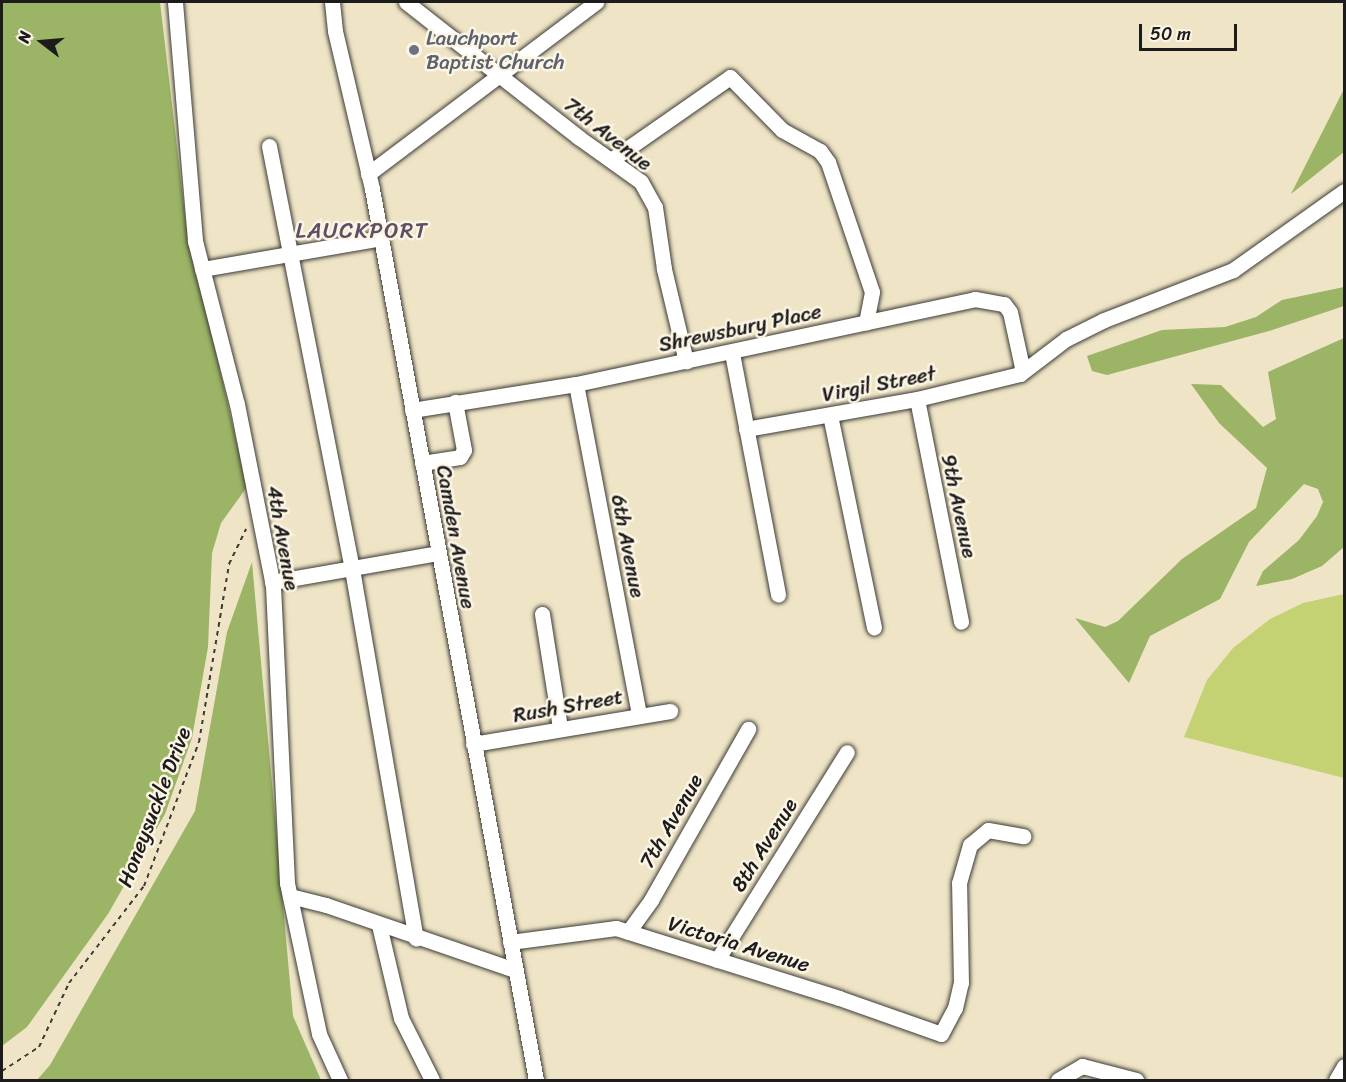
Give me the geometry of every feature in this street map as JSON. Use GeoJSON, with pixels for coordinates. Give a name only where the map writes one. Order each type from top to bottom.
{"type":"FeatureCollection","features":[{"type":"Feature","properties":{"kind":"street","name":"4th Avenue"},"geometry":{"type":"LineString","coordinates":[[175,2],[195,241],[237,404],[272,582],[290,896],[319,1034],[340,1080]]}},
{"type":"Feature","properties":{"kind":"street","name":"Camden Avenue"},"geometry":{"type":"LineString","coordinates":[[332,2],[335,31],[381,238],[536,1080]]}},
{"type":"Feature","properties":{"kind":"street","name":"7th Avenue"},"geometry":{"type":"LineString","coordinates":[[406,2],[641,182],[655,207],[664,269],[686,361]]}},
{"type":"Feature","properties":{"kind":"street"},"geometry":{"type":"LineString","coordinates":[[368,174],[596,2]]}},
{"type":"Feature","properties":{"kind":"street"},"geometry":{"type":"LineString","coordinates":[[611,160],[730,77],[782,130],[820,151],[828,162],[872,292],[866,322]]}},
{"type":"Feature","properties":{"kind":"street"},"geometry":{"type":"LineString","coordinates":[[269,146],[352,569],[416,938]]}},
{"type":"Feature","properties":{"kind":"street"},"geometry":{"type":"LineString","coordinates":[[1020,374],[1066,339],[1104,320],[1233,270],[1344,190]]}},
{"type":"Feature","properties":{"kind":"street"},"geometry":{"type":"LineString","coordinates":[[202,269],[381,238]]}},
{"type":"Feature","properties":{"kind":"street","name":"Shrewsbury Place"},"geometry":{"type":"LineString","coordinates":[[412,410],[576,384],[732,353],[975,299],[996,302],[1010,312],[1022,367],[1020,374]]}},
{"type":"Feature","properties":{"kind":"street"},"geometry":{"type":"LineString","coordinates":[[732,353],[778,595]]}},
{"type":"Feature","properties":{"kind":"street","name":"Virgil Street"},"geometry":{"type":"LineString","coordinates":[[746,429],[917,399],[1020,374]]}},
{"type":"Feature","properties":{"kind":"street","name":"6th Avenue"},"geometry":{"type":"LineString","coordinates":[[576,384],[639,715]]}},
{"type":"Feature","properties":{"kind":"street","name":"9th Avenue"},"geometry":{"type":"LineString","coordinates":[[917,399],[961,622]]}},
{"type":"Feature","properties":{"kind":"street"},"geometry":{"type":"LineString","coordinates":[[422,463],[460,457],[464,450],[455,402]]}},
{"type":"Feature","properties":{"kind":"street"},"geometry":{"type":"LineString","coordinates":[[830,415],[874,627]]}},
{"type":"Feature","properties":{"kind":"street"},"geometry":{"type":"LineString","coordinates":[[272,582],[438,553]]}},
{"type":"Feature","properties":{"kind":"street"},"geometry":{"type":"LineString","coordinates":[[542,614],[560,728]]}},
{"type":"Feature","properties":{"kind":"street","name":"Rush Street"},"geometry":{"type":"LineString","coordinates":[[473,744],[670,711]]}},
{"type":"Feature","properties":{"kind":"street","name":"7th Avenue"},"geometry":{"type":"LineString","coordinates":[[628,932],[651,900],[748,729]]}},
{"type":"Feature","properties":{"kind":"street","name":"8th Avenue"},"geometry":{"type":"LineString","coordinates":[[717,960],[846,752]]}},
{"type":"Feature","properties":{"kind":"street","name":"Victoria Avenue"},"geometry":{"type":"LineString","coordinates":[[510,942],[616,928],[941,1034],[947,1026],[961,983],[959,883],[970,845],[988,830],[1023,836]]}},
{"type":"Feature","properties":{"kind":"street"},"geometry":{"type":"LineString","coordinates":[[290,896],[515,970]]}},
{"type":"Feature","properties":{"kind":"street"},"geometry":{"type":"LineString","coordinates":[[379,924],[401,1018],[432,1080]]}},
{"type":"Feature","properties":{"kind":"street"},"geometry":{"type":"LineString","coordinates":[[1058,1080],[1082,1066],[1136,1080]]}},
{"type":"Feature","properties":{"kind":"street"},"geometry":{"type":"LineString","coordinates":[[1336,1080],[1344,1066]]}},
{"type":"Feature","properties":{"kind":"path","name":"Honeysuckle Drive"},"geometry":{"type":"LineString","coordinates":[[2,1071],[39,1047],[69,982],[144,886],[199,742],[230,564],[258,513]]}},
{"type":"Feature","properties":{"kind":"green space"},"geometry":{"type":"Polygon","coordinates":[[[2,2],[160,2],[186,224],[247,487],[221,523],[212,553],[208,647],[192,738],[165,814],[108,914],[27,1027],[2,1046],[2,2]]]}},
{"type":"Feature","properties":{"kind":"green space"},"geometry":{"type":"Polygon","coordinates":[[[1344,89],[1344,152],[1291,194],[1344,89]]]}},
{"type":"Feature","properties":{"kind":"green space"},"geometry":{"type":"Polygon","coordinates":[[[1344,287],[1344,306],[1269,331],[1107,375],[1092,371],[1087,356],[1162,330],[1225,327],[1256,317],[1282,300],[1344,287]]]}},
{"type":"Feature","properties":{"kind":"green space"},"geometry":{"type":"Polygon","coordinates":[[[1344,338],[1344,547],[1322,566],[1292,579],[1256,586],[1263,571],[1299,540],[1317,516],[1323,502],[1318,489],[1304,484],[1249,542],[1220,599],[1150,636],[1129,683],[1075,618],[1105,627],[1118,621],[1182,559],[1256,508],[1267,468],[1219,423],[1191,384],[1221,385],[1263,427],[1276,419],[1268,372],[1344,338]]]}},
{"type":"Feature","properties":{"kind":"green space"},"geometry":{"type":"Polygon","coordinates":[[[252,562],[293,1016],[321,1080],[37,1080],[50,1065],[195,811],[227,632],[252,562]]]}},
{"type":"Feature","properties":{"kind":"green space"},"geometry":{"type":"Polygon","coordinates":[[[1344,594],[1344,778],[1184,737],[1207,680],[1233,648],[1270,619],[1303,603],[1344,594]]]}},
{"type":"Feature","properties":{"kind":"place","name":"Lauchport Baptist Church"},"geometry":{"type":"Point","coordinates":[414,50]}},
{"type":"Feature","properties":{"kind":"district","name":"LAUCKPORT"},"geometry":{"type":"Point","coordinates":[362,231]}}]}
